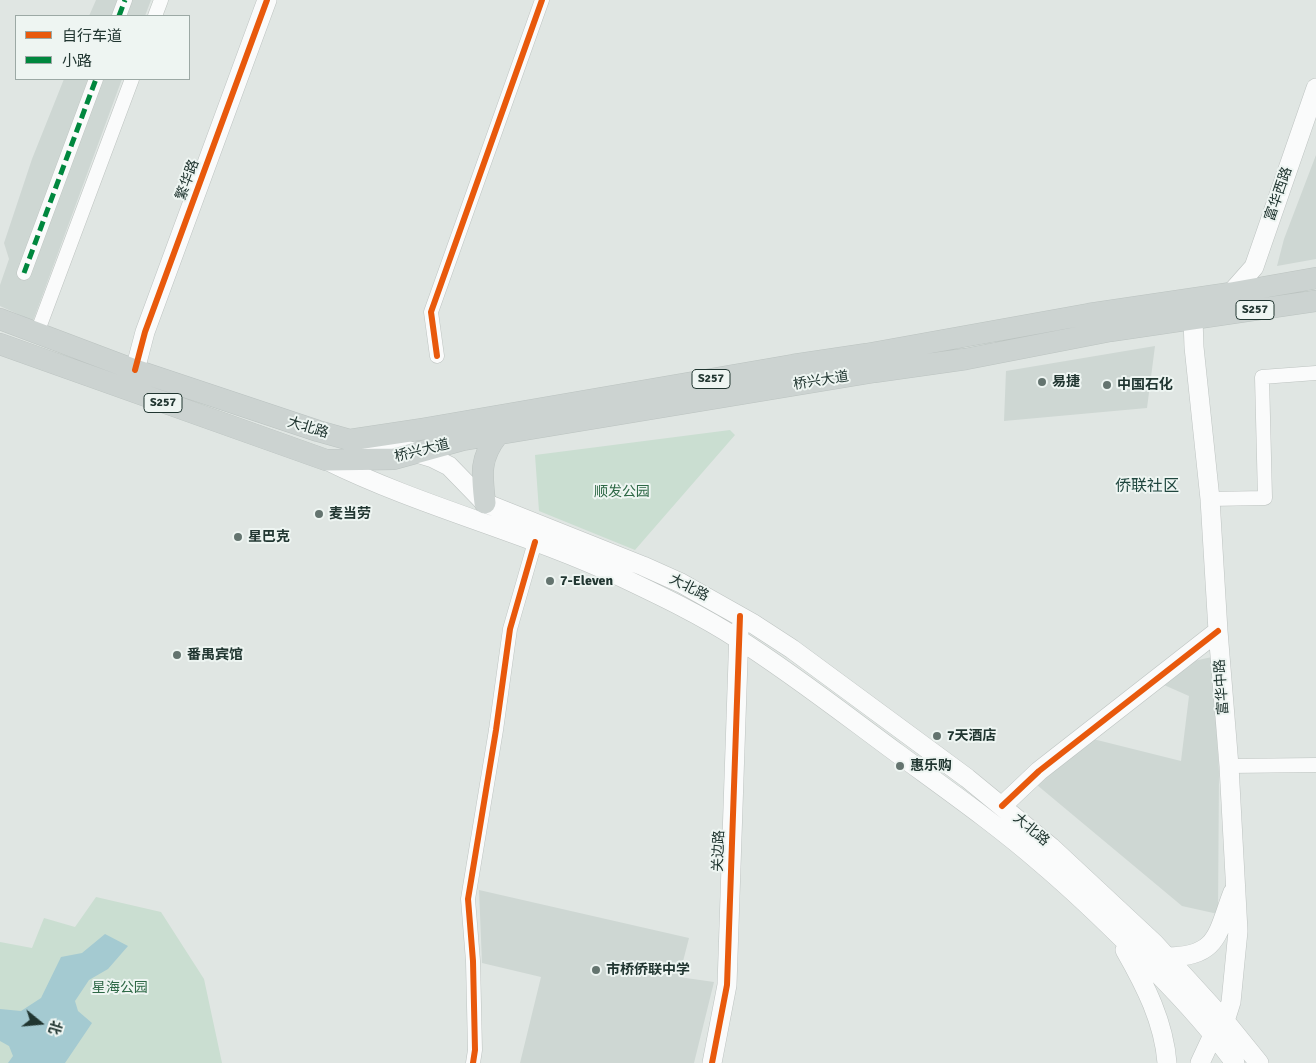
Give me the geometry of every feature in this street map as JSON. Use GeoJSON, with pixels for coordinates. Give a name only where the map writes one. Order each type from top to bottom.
{"type":"FeatureCollection","features":[{"type":"Feature","properties":{"kind":"main road","name":"繁华路"},"geometry":{"type":"LineString","coordinates":[[135,370],[146,332],[267,0]]}},
{"type":"Feature","properties":{"kind":"main road","name":"富华西路"},"geometry":{"type":"LineString","coordinates":[[1231,293],[1254,267],[1316,88]]}},
{"type":"Feature","properties":{"kind":"main road","name":"桥兴大道"},"geometry":{"type":"LineString","coordinates":[[350,440],[785,366],[867,354],[1089,314],[1231,293],[1316,278]]}},
{"type":"Feature","properties":{"kind":"main road"},"geometry":{"type":"LineString","coordinates":[[1193,319],[1231,293]]}},
{"type":"Feature","properties":{"kind":"main road","name":"桥兴大道"},"geometry":{"type":"LineString","coordinates":[[326,460],[394,459],[464,440],[874,372],[966,359],[1110,332],[1316,301]]}},
{"type":"Feature","properties":{"kind":"main road","name":"大北路"},"geometry":{"type":"LineString","coordinates":[[0,319],[135,370],[318,431],[350,440],[416,452],[449,466],[485,503],[643,566],[708,597],[740,616],[792,649],[1002,806],[1085,877],[1167,957],[1235,1063]]}},
{"type":"Feature","properties":{"kind":"main road","name":"富华中路"},"geometry":{"type":"LineString","coordinates":[[1193,319],[1194,347],[1210,499],[1229,766],[1238,930],[1231,1002],[1220,1042],[1200,1063]]}},
{"type":"Feature","properties":{"kind":"main road","name":"大北路"},"geometry":{"type":"LineString","coordinates":[[0,344],[326,460],[405,494],[618,575],[671,601],[738,639],[812,690],[979,813],[1042,863],[1091,907],[1159,975],[1220,1042],[1259,1063]]}},
{"type":"Feature","properties":{"kind":"main road"},"geometry":{"type":"LineString","coordinates":[[485,503],[482,476],[483,466],[488,448],[497,436]]}},
{"type":"Feature","properties":{"kind":"main road","name":"关边路"},"geometry":{"type":"LineString","coordinates":[[712,1063],[727,985],[740,616]]}},
{"type":"Feature","properties":{"kind":"main road"},"geometry":{"type":"LineString","coordinates":[[1002,806],[1039,771],[1218,631]]}},
{"type":"Feature","properties":{"kind":"main road"},"geometry":{"type":"LineString","coordinates":[[1167,957],[1194,955],[1210,944],[1217,935],[1236,883]]}},
{"type":"Feature","properties":{"kind":"main road"},"geometry":{"type":"LineString","coordinates":[[1115,931],[1143,982],[1157,1016],[1166,1048],[1167,1063]]}},
{"type":"Feature","properties":{"kind":"street"},"geometry":{"type":"LineString","coordinates":[[119,15],[126,0]]}},
{"type":"Feature","properties":{"kind":"street"},"geometry":{"type":"LineString","coordinates":[[155,15],[161,0]]}},
{"type":"Feature","properties":{"kind":"street"},"geometry":{"type":"LineString","coordinates":[[437,356],[431,312],[542,0]]}},
{"type":"Feature","properties":{"kind":"street"},"geometry":{"type":"LineString","coordinates":[[24,272],[96,80]]}},
{"type":"Feature","properties":{"kind":"street"},"geometry":{"type":"LineString","coordinates":[[37,333],[132,80]]}},
{"type":"Feature","properties":{"kind":"street"},"geometry":{"type":"LineString","coordinates":[[1210,499],[1265,498],[1262,377],[1316,372]]}},
{"type":"Feature","properties":{"kind":"street"},"geometry":{"type":"LineString","coordinates":[[472,1063],[475,1050],[473,961],[468,899],[496,730],[510,630],[535,542]]}},
{"type":"Feature","properties":{"kind":"street"},"geometry":{"type":"LineString","coordinates":[[1229,766],[1316,766]]}},
{"type":"Feature","properties":{"kind":"shaded area"},"geometry":{"type":"Polygon","coordinates":[[[96,0],[151,0],[145,15],[89,15],[96,0]]]}},
{"type":"Feature","properties":{"kind":"shaded area"},"geometry":{"type":"Polygon","coordinates":[[[64,80],[122,80],[33,321],[0,306],[0,285],[9,259],[4,243],[32,159],[64,80]]]}},
{"type":"Feature","properties":{"kind":"shaded area"},"geometry":{"type":"Polygon","coordinates":[[[1316,155],[1316,259],[1277,266],[1284,239],[1316,155]]]}},
{"type":"Feature","properties":{"kind":"shaded area"},"geometry":{"type":"Polygon","coordinates":[[[1155,346],[1147,408],[1004,421],[1006,371],[1155,346]]]}},
{"type":"Feature","properties":{"kind":"shaded area"},"geometry":{"type":"Polygon","coordinates":[[[1212,657],[1219,771],[1218,914],[1182,906],[1037,785],[1093,739],[1181,761],[1189,696],[1164,685],[1189,662],[1212,657]]]}},
{"type":"Feature","properties":{"kind":"shaded area","name":"市桥侨联中学"},"geometry":{"type":"Polygon","coordinates":[[[479,890],[689,938],[679,977],[714,982],[694,1063],[520,1063],[541,977],[482,963],[479,890]]]}},
{"type":"Feature","properties":{"kind":"green space","name":"顺发公园"},"geometry":{"type":"Polygon","coordinates":[[[730,430],[735,435],[635,550],[539,511],[535,455],[730,430]]]}},
{"type":"Feature","properties":{"kind":"green space","name":"星海公园"},"geometry":{"type":"Polygon","coordinates":[[[96,897],[161,912],[204,979],[222,1063],[0,1063],[0,942],[32,948],[44,918],[75,927],[96,897]]]}},
{"type":"Feature","properties":{"kind":"water"},"geometry":{"type":"Polygon","coordinates":[[[105,934],[128,946],[108,969],[89,980],[75,1001],[78,1011],[92,1023],[65,1063],[8,1063],[13,1056],[9,1046],[0,1041],[0,1009],[21,1011],[41,998],[61,957],[82,953],[105,934]]]}},
{"type":"Feature","properties":{"kind":"marked path"},"geometry":{"type":"LineString","coordinates":[[119,15],[125,0]]}},
{"type":"Feature","properties":{"kind":"marked path"},"geometry":{"type":"LineString","coordinates":[[24,273],[96,80]]}},
{"type":"Feature","properties":{"kind":"cycle path"},"geometry":{"type":"LineString","coordinates":[[135,370],[145,332],[267,0]]}},
{"type":"Feature","properties":{"kind":"cycle path"},"geometry":{"type":"LineString","coordinates":[[437,356],[431,312],[542,0]]}},
{"type":"Feature","properties":{"kind":"cycle path"},"geometry":{"type":"LineString","coordinates":[[473,1063],[475,1050],[473,961],[468,899],[496,730],[510,629],[535,542]]}},
{"type":"Feature","properties":{"kind":"cycle path"},"geometry":{"type":"LineString","coordinates":[[712,1063],[727,985],[740,616]]}},
{"type":"Feature","properties":{"kind":"cycle path"},"geometry":{"type":"LineString","coordinates":[[1002,806],[1039,771],[1218,631]]}},
{"type":"Feature","properties":{"kind":"place","name":"易捷"},"geometry":{"type":"Point","coordinates":[1042,382]}},
{"type":"Feature","properties":{"kind":"place","name":"中国石化"},"geometry":{"type":"Point","coordinates":[1107,385]}},
{"type":"Feature","properties":{"kind":"place","name":"麦当劳"},"geometry":{"type":"Point","coordinates":[319,514]}},
{"type":"Feature","properties":{"kind":"place","name":"星巴克"},"geometry":{"type":"Point","coordinates":[238,537]}},
{"type":"Feature","properties":{"kind":"place","name":"7-Eleven"},"geometry":{"type":"Point","coordinates":[550,581]}},
{"type":"Feature","properties":{"kind":"place","name":"番禺宾馆"},"geometry":{"type":"Point","coordinates":[177,655]}},
{"type":"Feature","properties":{"kind":"place","name":"7天酒店"},"geometry":{"type":"Point","coordinates":[937,736]}},
{"type":"Feature","properties":{"kind":"place","name":"惠乐购"},"geometry":{"type":"Point","coordinates":[900,766]}},
{"type":"Feature","properties":{"kind":"place","name":"市桥侨联中学"},"geometry":{"type":"Point","coordinates":[596,970]}},
{"type":"Feature","properties":{"kind":"district","name":"侨联社区"},"geometry":{"type":"Point","coordinates":[1147,487]}}]}
